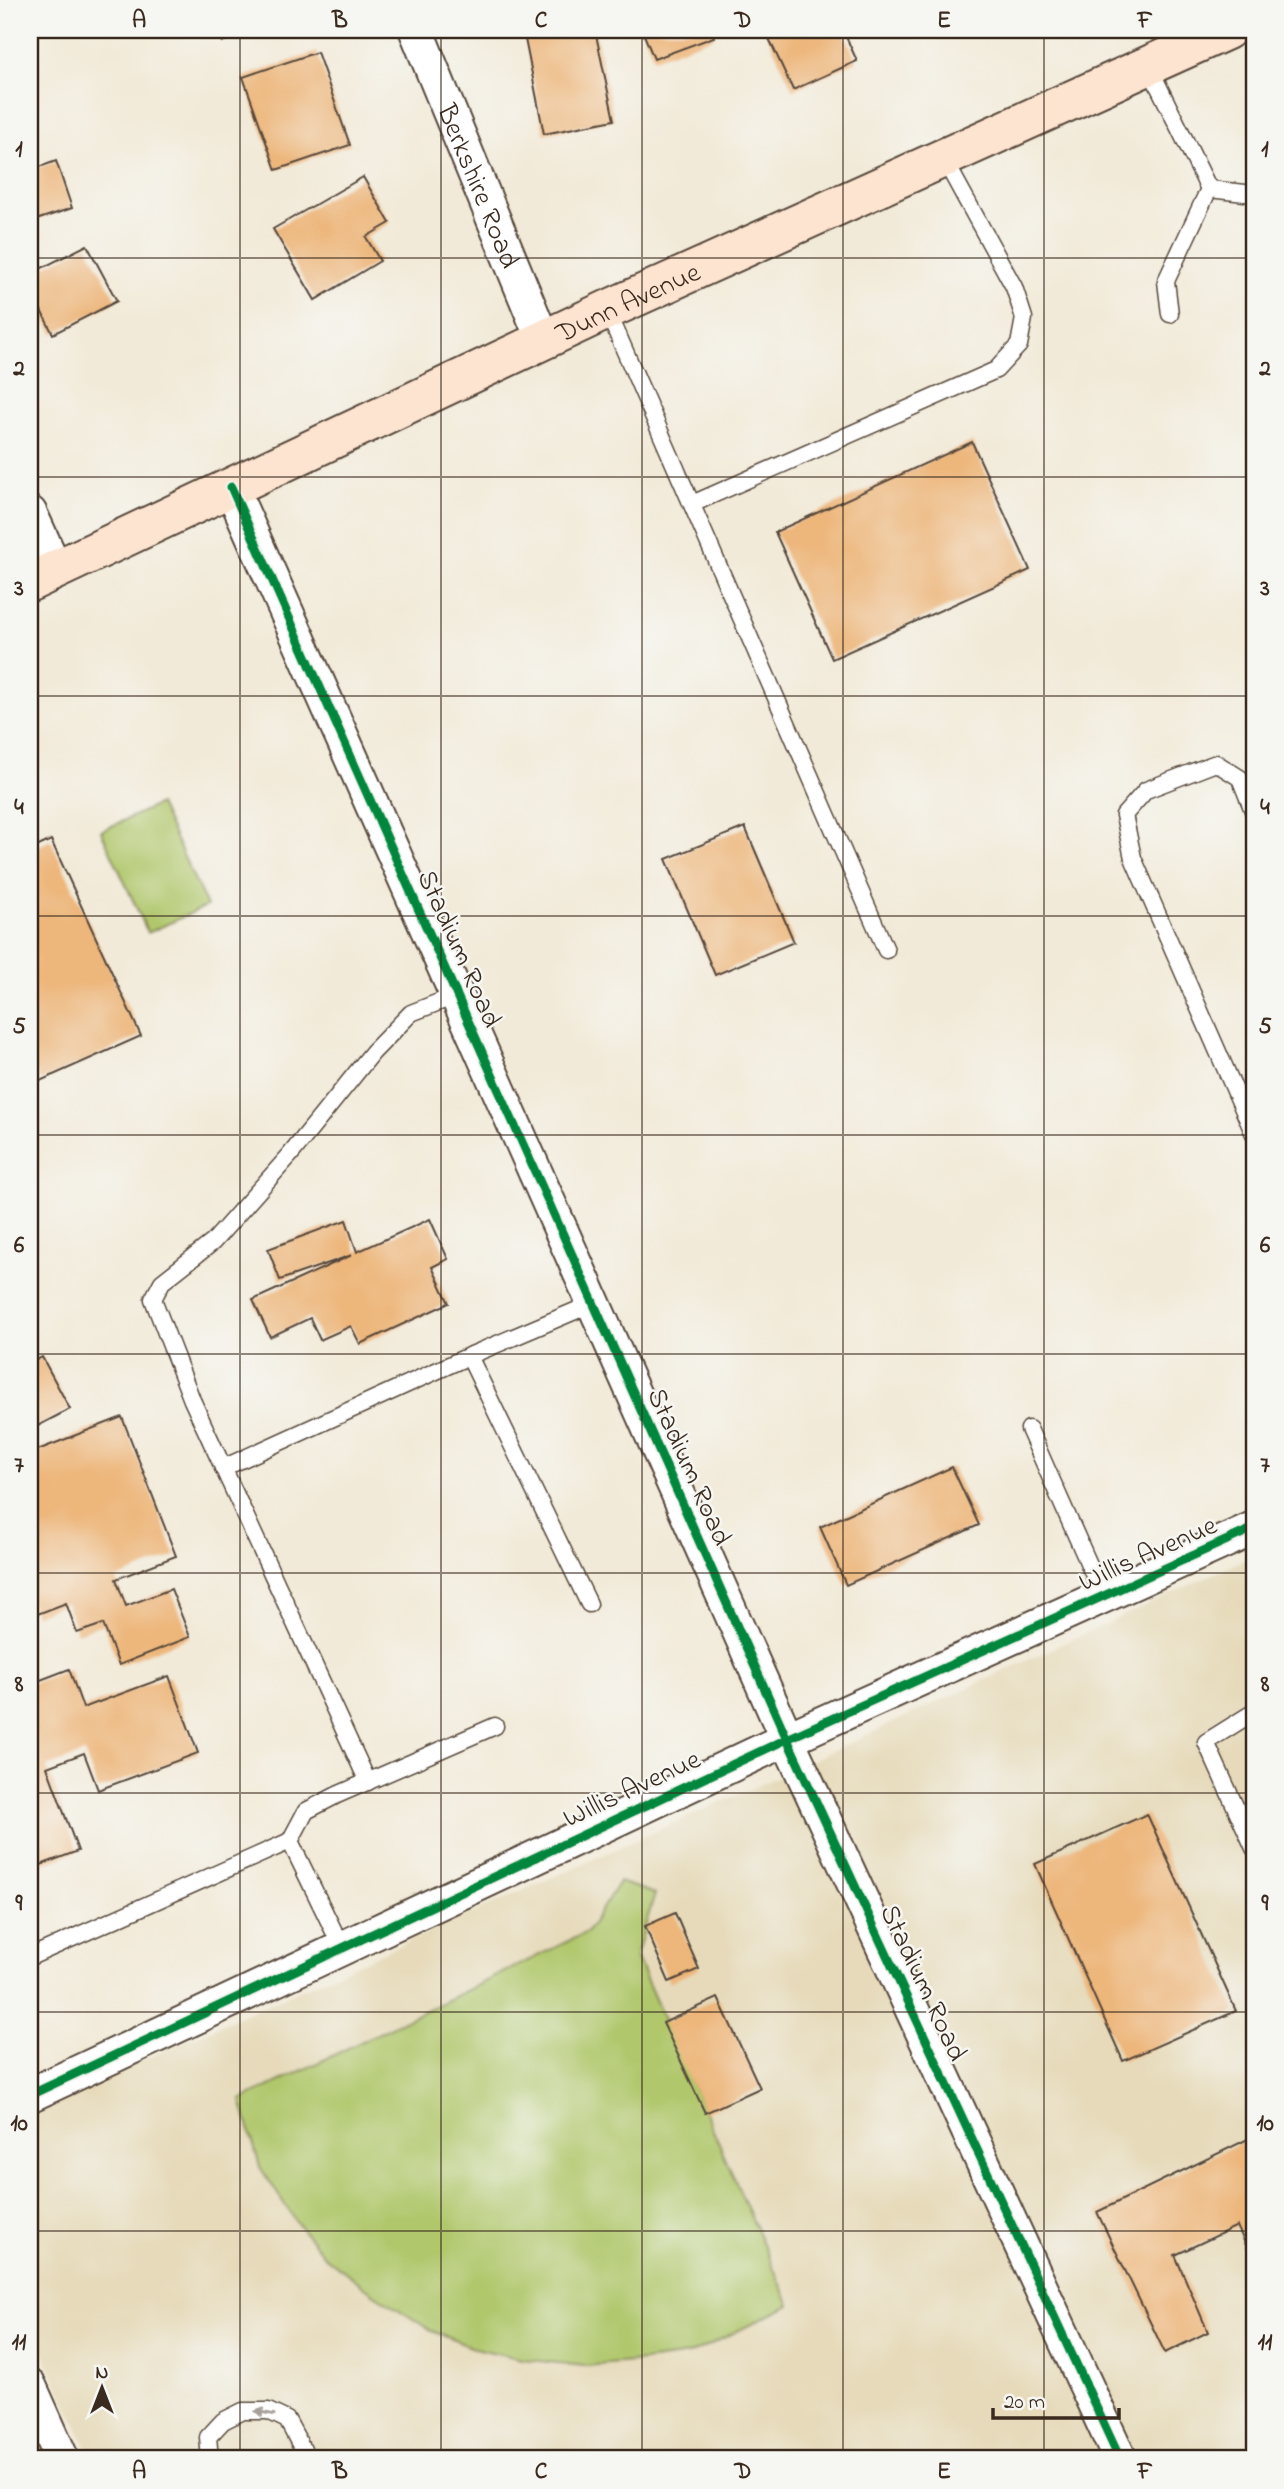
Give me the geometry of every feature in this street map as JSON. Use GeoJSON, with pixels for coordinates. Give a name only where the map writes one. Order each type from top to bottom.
{"type":"FeatureCollection","features":[{"type":"Feature","properties":{"kind":"main road","name":"Dunn Avenue"},"geometry":{"type":"LineString","coordinates":[[43,576],[607,310],[1227,30]]}},
{"type":"Feature","properties":{"kind":"street","name":"Berkshire Road"},"geometry":{"type":"LineString","coordinates":[[416,30],[542,340]]}},
{"type":"Feature","properties":{"kind":"street","name":"Stadium Road"},"geometry":{"type":"LineString","coordinates":[[231,487],[787,1739],[1120,2459]]}},
{"type":"Feature","properties":{"kind":"street"},"geometry":{"type":"LineString","coordinates":[[30,513],[43,576]]}},
{"type":"Feature","properties":{"kind":"street","name":"Willis Avenue"},"geometry":{"type":"LineString","coordinates":[[30,2095],[787,1739],[1103,1597],[1252,1534]]}},
{"type":"Feature","properties":{"kind":"street"},"geometry":{"type":"LineString","coordinates":[[30,2387],[62,2459]]}},
{"type":"Feature","properties":{"kind":"lane"},"geometry":{"type":"LineString","coordinates":[[1147,65],[1209,188]]}},
{"type":"Feature","properties":{"kind":"lane"},"geometry":{"type":"LineString","coordinates":[[692,504],[996,370],[1019,345],[1024,318],[1014,287],[943,157]]}},
{"type":"Feature","properties":{"kind":"lane"},"geometry":{"type":"LineString","coordinates":[[1209,188],[1254,194]]}},
{"type":"Feature","properties":{"kind":"lane"},"geometry":{"type":"LineString","coordinates":[[1170,313],[1166,281],[1209,188]]}},
{"type":"Feature","properties":{"kind":"lane"},"geometry":{"type":"LineString","coordinates":[[607,310],[886,950]]}},
{"type":"Feature","properties":{"kind":"lane"},"geometry":{"type":"LineString","coordinates":[[1254,813],[1240,778],[1216,763],[1146,790],[1124,815],[1133,859],[1254,1134]]}},
{"type":"Feature","properties":{"kind":"lane"},"geometry":{"type":"LineString","coordinates":[[368,1782],[192,1400],[153,1299],[162,1282],[213,1242],[290,1155],[373,1052],[411,1013],[457,995]]}},
{"type":"Feature","properties":{"kind":"lane"},"geometry":{"type":"LineString","coordinates":[[223,1468],[469,1356],[594,1304]]}},
{"type":"Feature","properties":{"kind":"lane"},"geometry":{"type":"LineString","coordinates":[[469,1356],[589,1604]]}},
{"type":"Feature","properties":{"kind":"lane"},"geometry":{"type":"LineString","coordinates":[[1029,1429],[1103,1597]]}},
{"type":"Feature","properties":{"kind":"lane"},"geometry":{"type":"LineString","coordinates":[[1254,1712],[1206,1742],[1254,1848]]}},
{"type":"Feature","properties":{"kind":"lane"},"geometry":{"type":"LineString","coordinates":[[30,1957],[290,1841],[306,1811],[495,1726]]}},
{"type":"Feature","properties":{"kind":"lane"},"geometry":{"type":"LineString","coordinates":[[290,1841],[341,1948]]}},
{"type":"Feature","properties":{"kind":"lane"},"geometry":{"type":"LineString","coordinates":[[210,2459],[208,2437],[223,2421],[243,2411],[268,2411],[287,2420],[308,2459]]}},
{"type":"Feature","properties":{"kind":"shaded area"},"geometry":{"type":"Polygon","coordinates":[[[1254,1555],[1254,2459],[92,2459],[30,2324],[30,2110],[744,1792],[1254,1555]]]}},
{"type":"Feature","properties":{"kind":"green space"},"geometry":{"type":"Polygon","coordinates":[[[159,804],[207,906],[148,933],[101,831],[159,804]]]}},
{"type":"Feature","properties":{"kind":"green space"},"geometry":{"type":"Polygon","coordinates":[[[619,1882],[655,1894],[636,1956],[790,2305],[689,2355],[644,2361],[584,2366],[522,2359],[471,2347],[432,2331],[373,2293],[323,2255],[295,2220],[260,2167],[241,2100],[587,1932],[619,1882]]]}},
{"type":"Feature","properties":{"kind":"building"},"geometry":{"type":"Polygon","coordinates":[[[216,30],[246,30],[222,42],[216,30]]]}},
{"type":"Feature","properties":{"kind":"building"},"geometry":{"type":"Polygon","coordinates":[[[573,30],[595,30],[614,120],[544,134],[525,39],[573,30]]]}},
{"type":"Feature","properties":{"kind":"building"},"geometry":{"type":"Polygon","coordinates":[[[642,30],[711,30],[714,37],[654,59],[642,30]]]}},
{"type":"Feature","properties":{"kind":"building"},"geometry":{"type":"Polygon","coordinates":[[[765,30],[843,30],[857,61],[793,90],[765,30]]]}},
{"type":"Feature","properties":{"kind":"building"},"geometry":{"type":"Polygon","coordinates":[[[317,52],[350,145],[276,170],[243,77],[317,52]]]}},
{"type":"Feature","properties":{"kind":"building"},"geometry":{"type":"Polygon","coordinates":[[[30,147],[37,168],[56,161],[72,208],[30,222],[30,147]]]}},
{"type":"Feature","properties":{"kind":"building"},"geometry":{"type":"Polygon","coordinates":[[[363,177],[390,223],[366,237],[380,261],[315,300],[273,229],[363,177]]]}},
{"type":"Feature","properties":{"kind":"building"},"geometry":{"type":"Polygon","coordinates":[[[87,245],[117,301],[53,334],[30,289],[30,274],[87,245]]]}},
{"type":"Feature","properties":{"kind":"building"},"geometry":{"type":"Polygon","coordinates":[[[972,442],[1030,570],[832,659],[775,532],[972,442]]]}},
{"type":"Feature","properties":{"kind":"building"},"geometry":{"type":"Polygon","coordinates":[[[745,827],[794,942],[715,975],[666,859],[745,827]]]}},
{"type":"Feature","properties":{"kind":"building"},"geometry":{"type":"Polygon","coordinates":[[[51,840],[141,1036],[40,1081],[30,1059],[30,850],[51,840]]]}},
{"type":"Feature","properties":{"kind":"building"},"geometry":{"type":"Polygon","coordinates":[[[430,1219],[448,1259],[432,1267],[449,1303],[360,1344],[351,1326],[320,1340],[310,1318],[270,1337],[253,1300],[352,1255],[280,1280],[268,1249],[346,1220],[357,1252],[430,1219]]]}},
{"type":"Feature","properties":{"kind":"building"},"geometry":{"type":"Polygon","coordinates":[[[42,1357],[70,1409],[30,1430],[30,1363],[42,1357]]]}},
{"type":"Feature","properties":{"kind":"building"},"geometry":{"type":"Polygon","coordinates":[[[122,1417],[176,1556],[116,1579],[126,1606],[171,1589],[190,1637],[119,1665],[103,1624],[77,1633],[66,1603],[35,1615],[30,1601],[30,1453],[122,1417]]]}},
{"type":"Feature","properties":{"kind":"building"},"geometry":{"type":"Polygon","coordinates":[[[952,1467],[979,1525],[846,1585],[820,1527],[952,1467]]]}},
{"type":"Feature","properties":{"kind":"building"},"geometry":{"type":"Polygon","coordinates":[[[69,1669],[83,1708],[169,1676],[198,1753],[98,1790],[84,1753],[47,1767],[78,1851],[30,1869],[30,1684],[69,1669]]]}},
{"type":"Feature","properties":{"kind":"building"},"geometry":{"type":"Polygon","coordinates":[[[1147,1814],[1236,2011],[1123,2061],[1035,1864],[1147,1814]]]}},
{"type":"Feature","properties":{"kind":"building"},"geometry":{"type":"Polygon","coordinates":[[[675,1913],[699,1969],[669,1982],[645,1926],[675,1913]]]}},
{"type":"Feature","properties":{"kind":"building"},"geometry":{"type":"Polygon","coordinates":[[[718,1998],[760,2088],[705,2113],[663,2023],[718,1998]]]}},
{"type":"Feature","properties":{"kind":"building"},"geometry":{"type":"Polygon","coordinates":[[[1254,2136],[1254,2262],[1237,2226],[1175,2255],[1208,2332],[1165,2353],[1097,2212],[1254,2136]]]}},
{"type":"Feature","properties":{"kind":"cycle path"},"geometry":{"type":"LineString","coordinates":[[231,487],[787,1739],[1120,2459]]}},
{"type":"Feature","properties":{"kind":"cycle path"},"geometry":{"type":"LineString","coordinates":[[30,2095],[787,1739],[1254,1528]]}}]}
